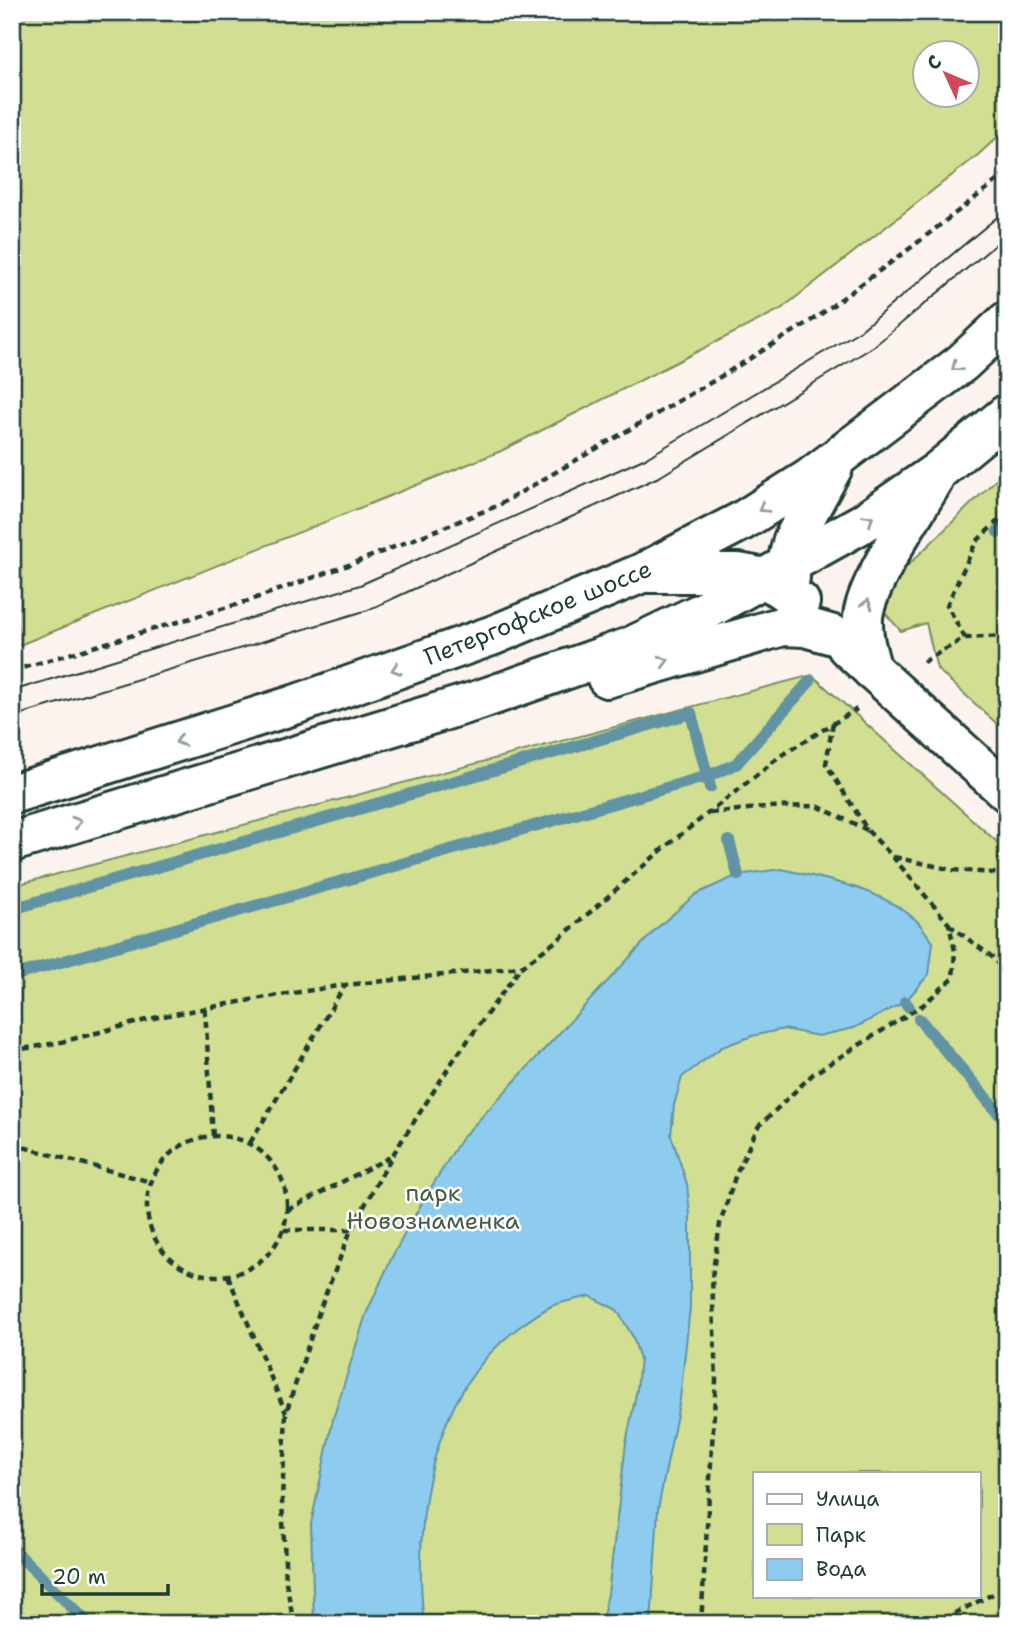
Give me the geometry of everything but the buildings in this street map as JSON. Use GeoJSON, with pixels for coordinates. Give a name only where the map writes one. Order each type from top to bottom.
{"type":"FeatureCollection","features":[{"type":"Feature","properties":{"kind":"main road","name":"Петергофское шоссе"},"geometry":{"type":"LineString","coordinates":[[12,794],[294,705],[494,635],[642,573],[742,521],[810,478],[962,362],[1007,321]]}},
{"type":"Feature","properties":{"kind":"main road"},"geometry":{"type":"LineString","coordinates":[[12,842],[479,700],[629,647],[703,612],[863,523],[938,471],[1007,414]]}},
{"type":"Feature","properties":{"kind":"main road"},"geometry":{"type":"LineString","coordinates":[[777,572],[789,555],[793,540],[840,456]]}},
{"type":"Feature","properties":{"kind":"main road"},"geometry":{"type":"LineString","coordinates":[[872,670],[864,641],[863,614],[872,586],[938,471]]}},
{"type":"Feature","properties":{"kind":"main road"},"geometry":{"type":"LineString","coordinates":[[642,573],[777,572],[790,578],[800,601],[833,635],[1007,792]]}},
{"type":"Feature","properties":{"kind":"main road"},"geometry":{"type":"LineString","coordinates":[[479,700],[540,697],[783,626],[805,627],[833,635]]}},
{"type":"Feature","properties":{"kind":"path"},"geometry":{"type":"LineString","coordinates":[[12,671],[245,602],[497,506],[715,380],[817,317],[1007,173]]}},
{"type":"Feature","properties":{"kind":"path"},"geometry":{"type":"LineString","coordinates":[[965,638],[947,605],[975,542],[1007,512]]}},
{"type":"Feature","properties":{"kind":"path"},"geometry":{"type":"LineString","coordinates":[[936,655],[965,638],[1007,636]]}},
{"type":"Feature","properties":{"kind":"path"},"geometry":{"type":"LineString","coordinates":[[294,1624],[286,1582],[282,1501],[286,1413],[321,1306],[351,1230],[391,1156],[453,1061],[521,967],[559,939],[782,755],[859,708]]}},
{"type":"Feature","properties":{"kind":"path"},"geometry":{"type":"LineString","coordinates":[[833,722],[826,765],[868,831],[893,857],[948,925],[991,956],[1007,974]]}},
{"type":"Feature","properties":{"kind":"path"},"geometry":{"type":"LineString","coordinates":[[709,813],[766,807],[817,806],[868,831]]}},
{"type":"Feature","properties":{"kind":"path"},"geometry":{"type":"LineString","coordinates":[[893,857],[953,870],[1007,874]]}},
{"type":"Feature","properties":{"kind":"path"},"geometry":{"type":"LineString","coordinates":[[701,1624],[716,1381],[712,1277],[720,1224],[736,1174],[758,1127],[813,1074],[923,1005],[953,978],[955,951],[948,925]]}},
{"type":"Feature","properties":{"kind":"path"},"geometry":{"type":"LineString","coordinates":[[12,1051],[205,1009],[345,985],[521,967]]}},
{"type":"Feature","properties":{"kind":"path"},"geometry":{"type":"LineString","coordinates":[[250,1143],[345,985]]}},
{"type":"Feature","properties":{"kind":"path"},"geometry":{"type":"LineString","coordinates":[[205,1009],[214,1137]]}},
{"type":"Feature","properties":{"kind":"path"},"geometry":{"type":"LineString","coordinates":[[227,1136],[250,1143],[266,1155],[278,1171],[286,1190],[288,1210],[284,1230],[275,1248],[262,1261],[246,1271],[228,1276],[203,1276],[181,1267],[163,1252],[150,1230],[146,1206],[151,1182],[163,1161],[180,1146],[203,1138],[227,1136]]}},
{"type":"Feature","properties":{"kind":"path"},"geometry":{"type":"LineString","coordinates":[[12,1144],[151,1182]]}},
{"type":"Feature","properties":{"kind":"path"},"geometry":{"type":"LineString","coordinates":[[288,1210],[391,1156]]}},
{"type":"Feature","properties":{"kind":"path"},"geometry":{"type":"LineString","coordinates":[[284,1230],[351,1230]]}},
{"type":"Feature","properties":{"kind":"path"},"geometry":{"type":"LineString","coordinates":[[228,1276],[286,1413]]}},
{"type":"Feature","properties":{"kind":"path"},"geometry":{"type":"LineString","coordinates":[[933,1624],[1007,1587]]}},
{"type":"Feature","properties":{"kind":"path"},"geometry":{"type":"LineString","coordinates":[[12,1608],[28,1624]]}},
{"type":"Feature","properties":{"kind":"path"},"geometry":{"type":"LineString","coordinates":[[940,1621],[946,1624]]}},
{"type":"Feature","properties":{"kind":"green space"},"geometry":{"type":"Polygon","coordinates":[[[12,12],[1007,12],[1007,128],[978,155],[781,309],[501,451],[12,648],[12,12]]]}},
{"type":"Feature","properties":{"kind":"green space"},"geometry":{"type":"Polygon","coordinates":[[[1007,469],[1007,733],[937,669],[926,623],[901,631],[885,613],[899,574],[1007,469]]]}},
{"type":"Feature","properties":{"kind":"green space","name":"парк Новознаменка"},"geometry":{"type":"Polygon","coordinates":[[[812,675],[1007,851],[1007,1624],[12,1624],[12,886],[812,675]]]}},
{"type":"Feature","properties":{"kind":"water"},"geometry":{"type":"Polygon","coordinates":[[[782,869],[870,893],[902,909],[916,920],[933,942],[929,974],[905,1002],[854,1028],[818,1036],[784,1029],[752,1036],[722,1047],[682,1077],[674,1105],[671,1135],[687,1184],[690,1215],[690,1307],[680,1399],[658,1509],[651,1624],[601,1624],[608,1594],[626,1443],[640,1359],[633,1337],[617,1310],[590,1296],[554,1305],[522,1325],[488,1356],[464,1388],[446,1424],[425,1502],[421,1584],[424,1624],[314,1624],[311,1524],[333,1419],[366,1314],[392,1257],[461,1139],[657,928],[696,894],[738,875],[782,869]]]}},
{"type":"Feature","properties":{"kind":"waterway"},"geometry":{"type":"LineString","coordinates":[[998,532],[1007,524]]}},
{"type":"Feature","properties":{"kind":"waterway"},"geometry":{"type":"LineString","coordinates":[[12,976],[708,776],[736,764],[810,681]]}},
{"type":"Feature","properties":{"kind":"waterway"},"geometry":{"type":"LineString","coordinates":[[12,909],[691,713],[710,787]]}},
{"type":"Feature","properties":{"kind":"waterway"},"geometry":{"type":"LineString","coordinates":[[729,841],[738,875]]}},
{"type":"Feature","properties":{"kind":"waterway"},"geometry":{"type":"LineString","coordinates":[[905,1002],[909,1007]]}},
{"type":"Feature","properties":{"kind":"waterway"},"geometry":{"type":"LineString","coordinates":[[919,1019],[1007,1123]]}},
{"type":"Feature","properties":{"kind":"waterway"},"geometry":{"type":"LineString","coordinates":[[12,1548],[89,1624]]}},
{"type":"Feature","properties":{"kind":"tram line"},"geometry":{"type":"LineString","coordinates":[[12,691],[360,585],[648,457],[861,330],[1007,209]]}},
{"type":"Feature","properties":{"kind":"tram line"},"geometry":{"type":"LineString","coordinates":[[12,717],[368,610],[661,476],[873,347],[1007,235]]}}]}
